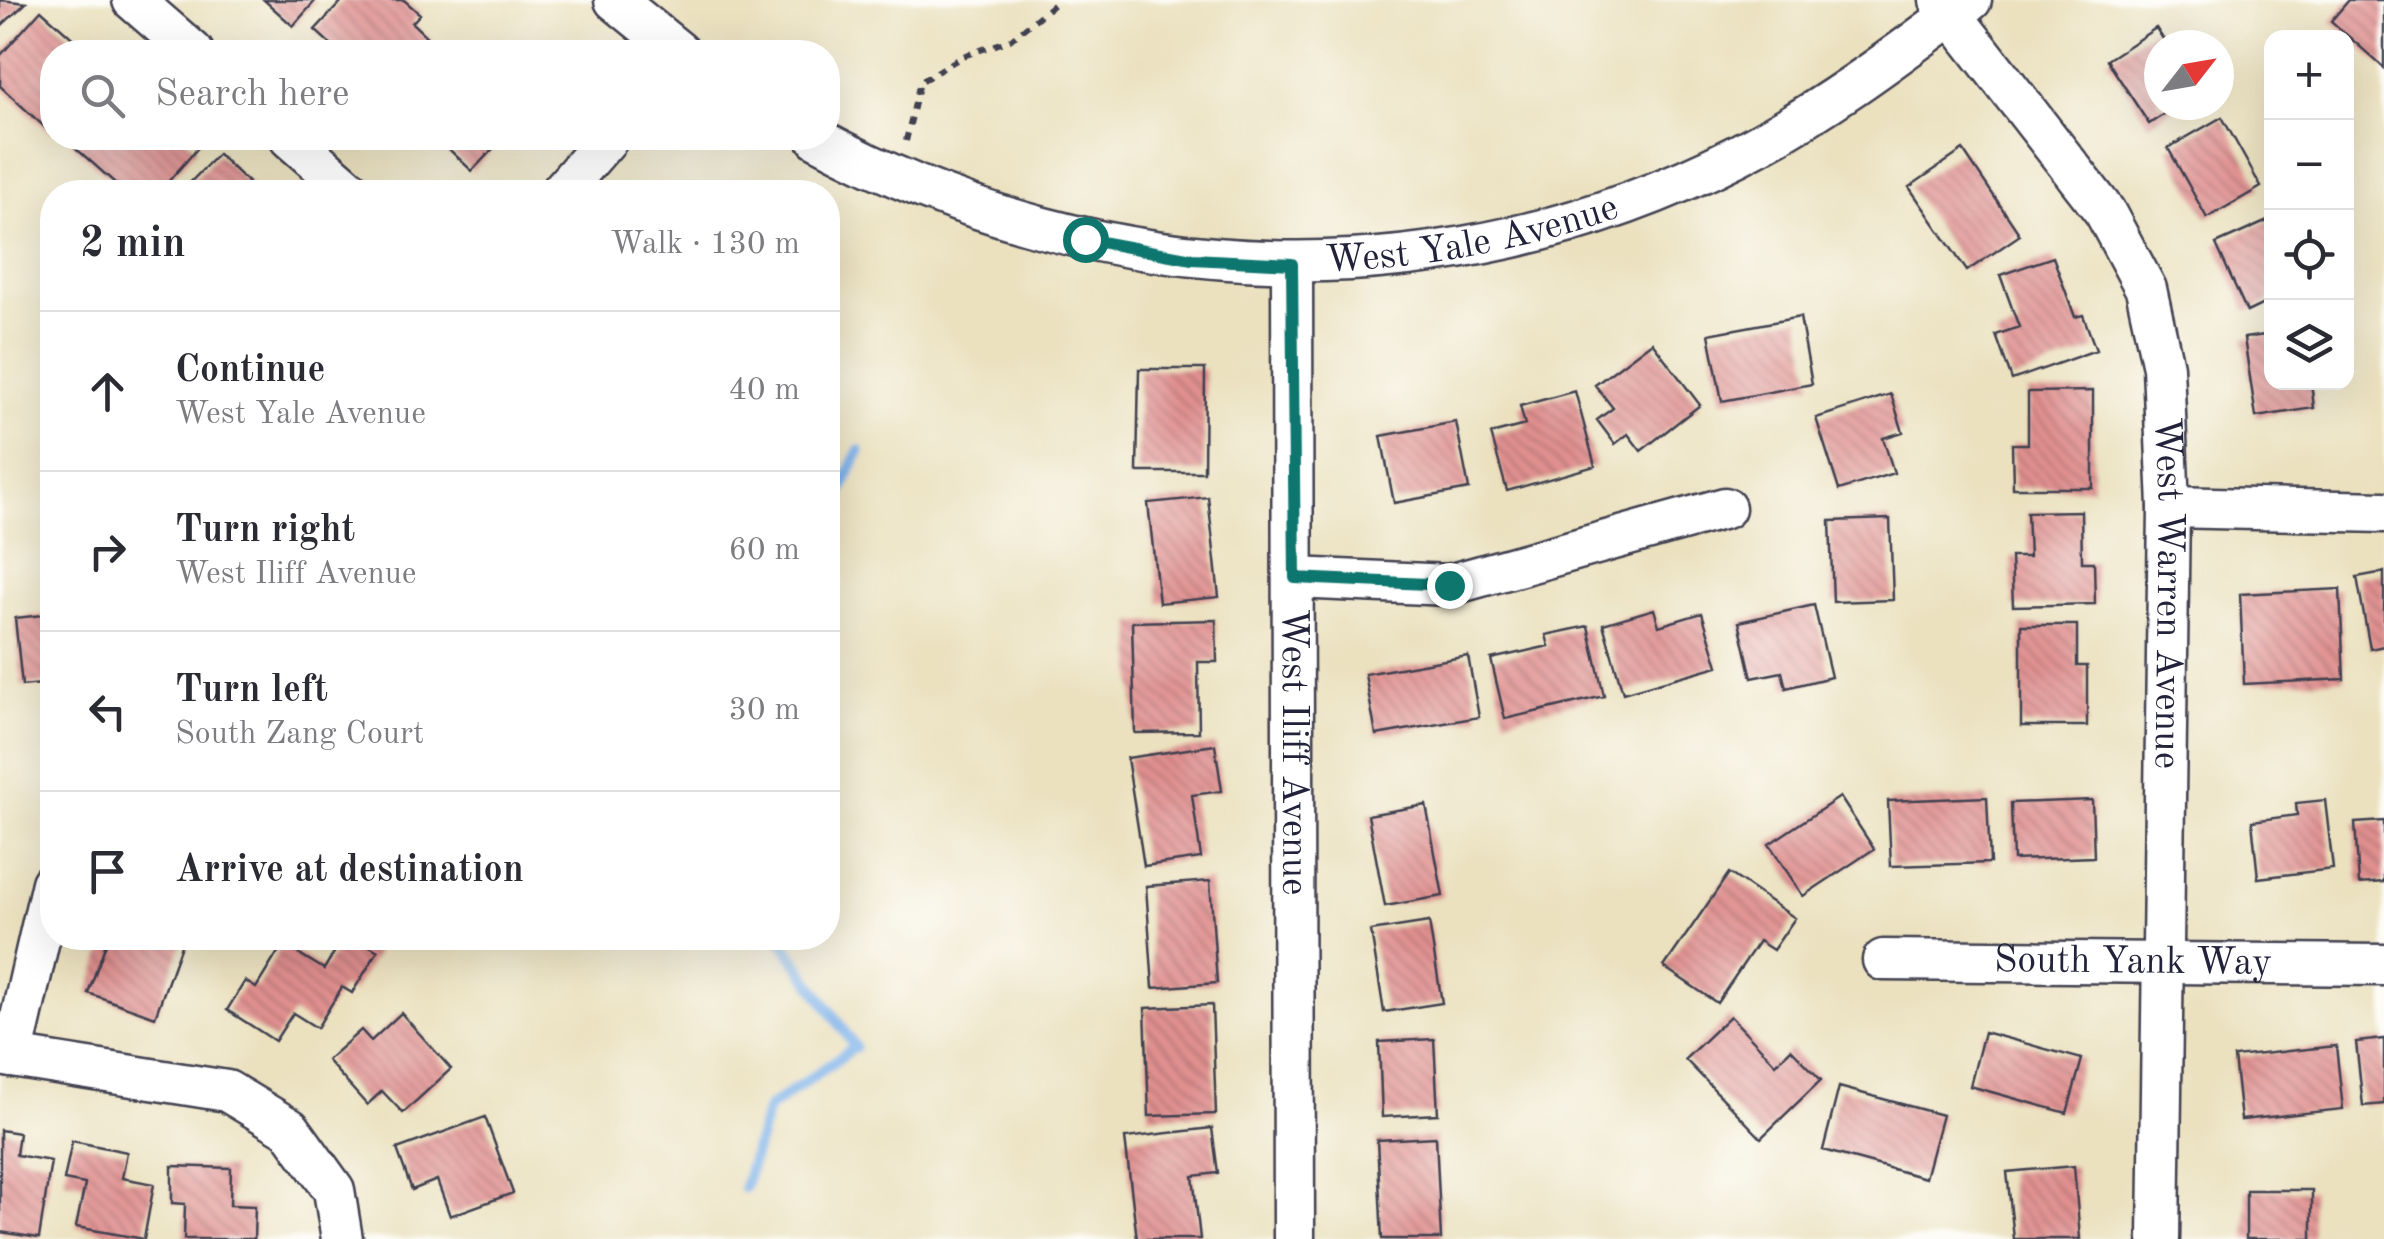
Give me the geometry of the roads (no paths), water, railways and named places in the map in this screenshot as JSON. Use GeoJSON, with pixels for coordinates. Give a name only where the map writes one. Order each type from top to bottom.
{"type":"FeatureCollection","features":[{"type":"Feature","properties":{"kind":"street"},"geometry":{"type":"LineString","coordinates":[[133,0],[179,40]]}},
{"type":"Feature","properties":{"kind":"street"},"geometry":{"type":"LineString","coordinates":[[615,0],[664,40]]}},
{"type":"Feature","properties":{"kind":"street","name":"West Yale Avenue"},"geometry":{"type":"LineString","coordinates":[[840,149],[898,175],[1085,239],[1192,259],[1292,264],[1430,253],[1489,242],[1613,206],[1735,156],[1781,132],[1954,5]]}},
{"type":"Feature","properties":{"kind":"street","name":"West Warren Avenue"},"geometry":{"type":"LineString","coordinates":[[1954,5],[2105,212],[2146,289],[2163,367],[2170,507],[2160,962],[2159,1239]]}},
{"type":"Feature","properties":{"kind":"street"},"geometry":{"type":"LineString","coordinates":[[304,150],[338,180]]}},
{"type":"Feature","properties":{"kind":"street"},"geometry":{"type":"LineString","coordinates":[[572,180],[598,150]]}},
{"type":"Feature","properties":{"kind":"street","name":"West Iliff Avenue"},"geometry":{"type":"LineString","coordinates":[[1292,264],[1294,1239]]}},
{"type":"Feature","properties":{"kind":"street"},"geometry":{"type":"LineString","coordinates":[[2170,507],[2384,512]]}},
{"type":"Feature","properties":{"kind":"street"},"geometry":{"type":"LineString","coordinates":[[1295,578],[1449,585],[1725,508]]}},
{"type":"Feature","properties":{"kind":"street"},"geometry":{"type":"LineString","coordinates":[[40,927],[6,1056],[228,1091],[290,1129],[334,1190],[342,1239]]}},
{"type":"Feature","properties":{"kind":"street","name":"South Yank Way"},"geometry":{"type":"LineString","coordinates":[[1883,960],[2384,964]]}},
{"type":"Feature","properties":{"kind":"waterway"},"geometry":{"type":"LineString","coordinates":[[840,493],[859,451]]}},
{"type":"Feature","properties":{"kind":"waterway"},"geometry":{"type":"LineString","coordinates":[[744,1188],[768,1108],[855,1047],[788,950]]}}]}
